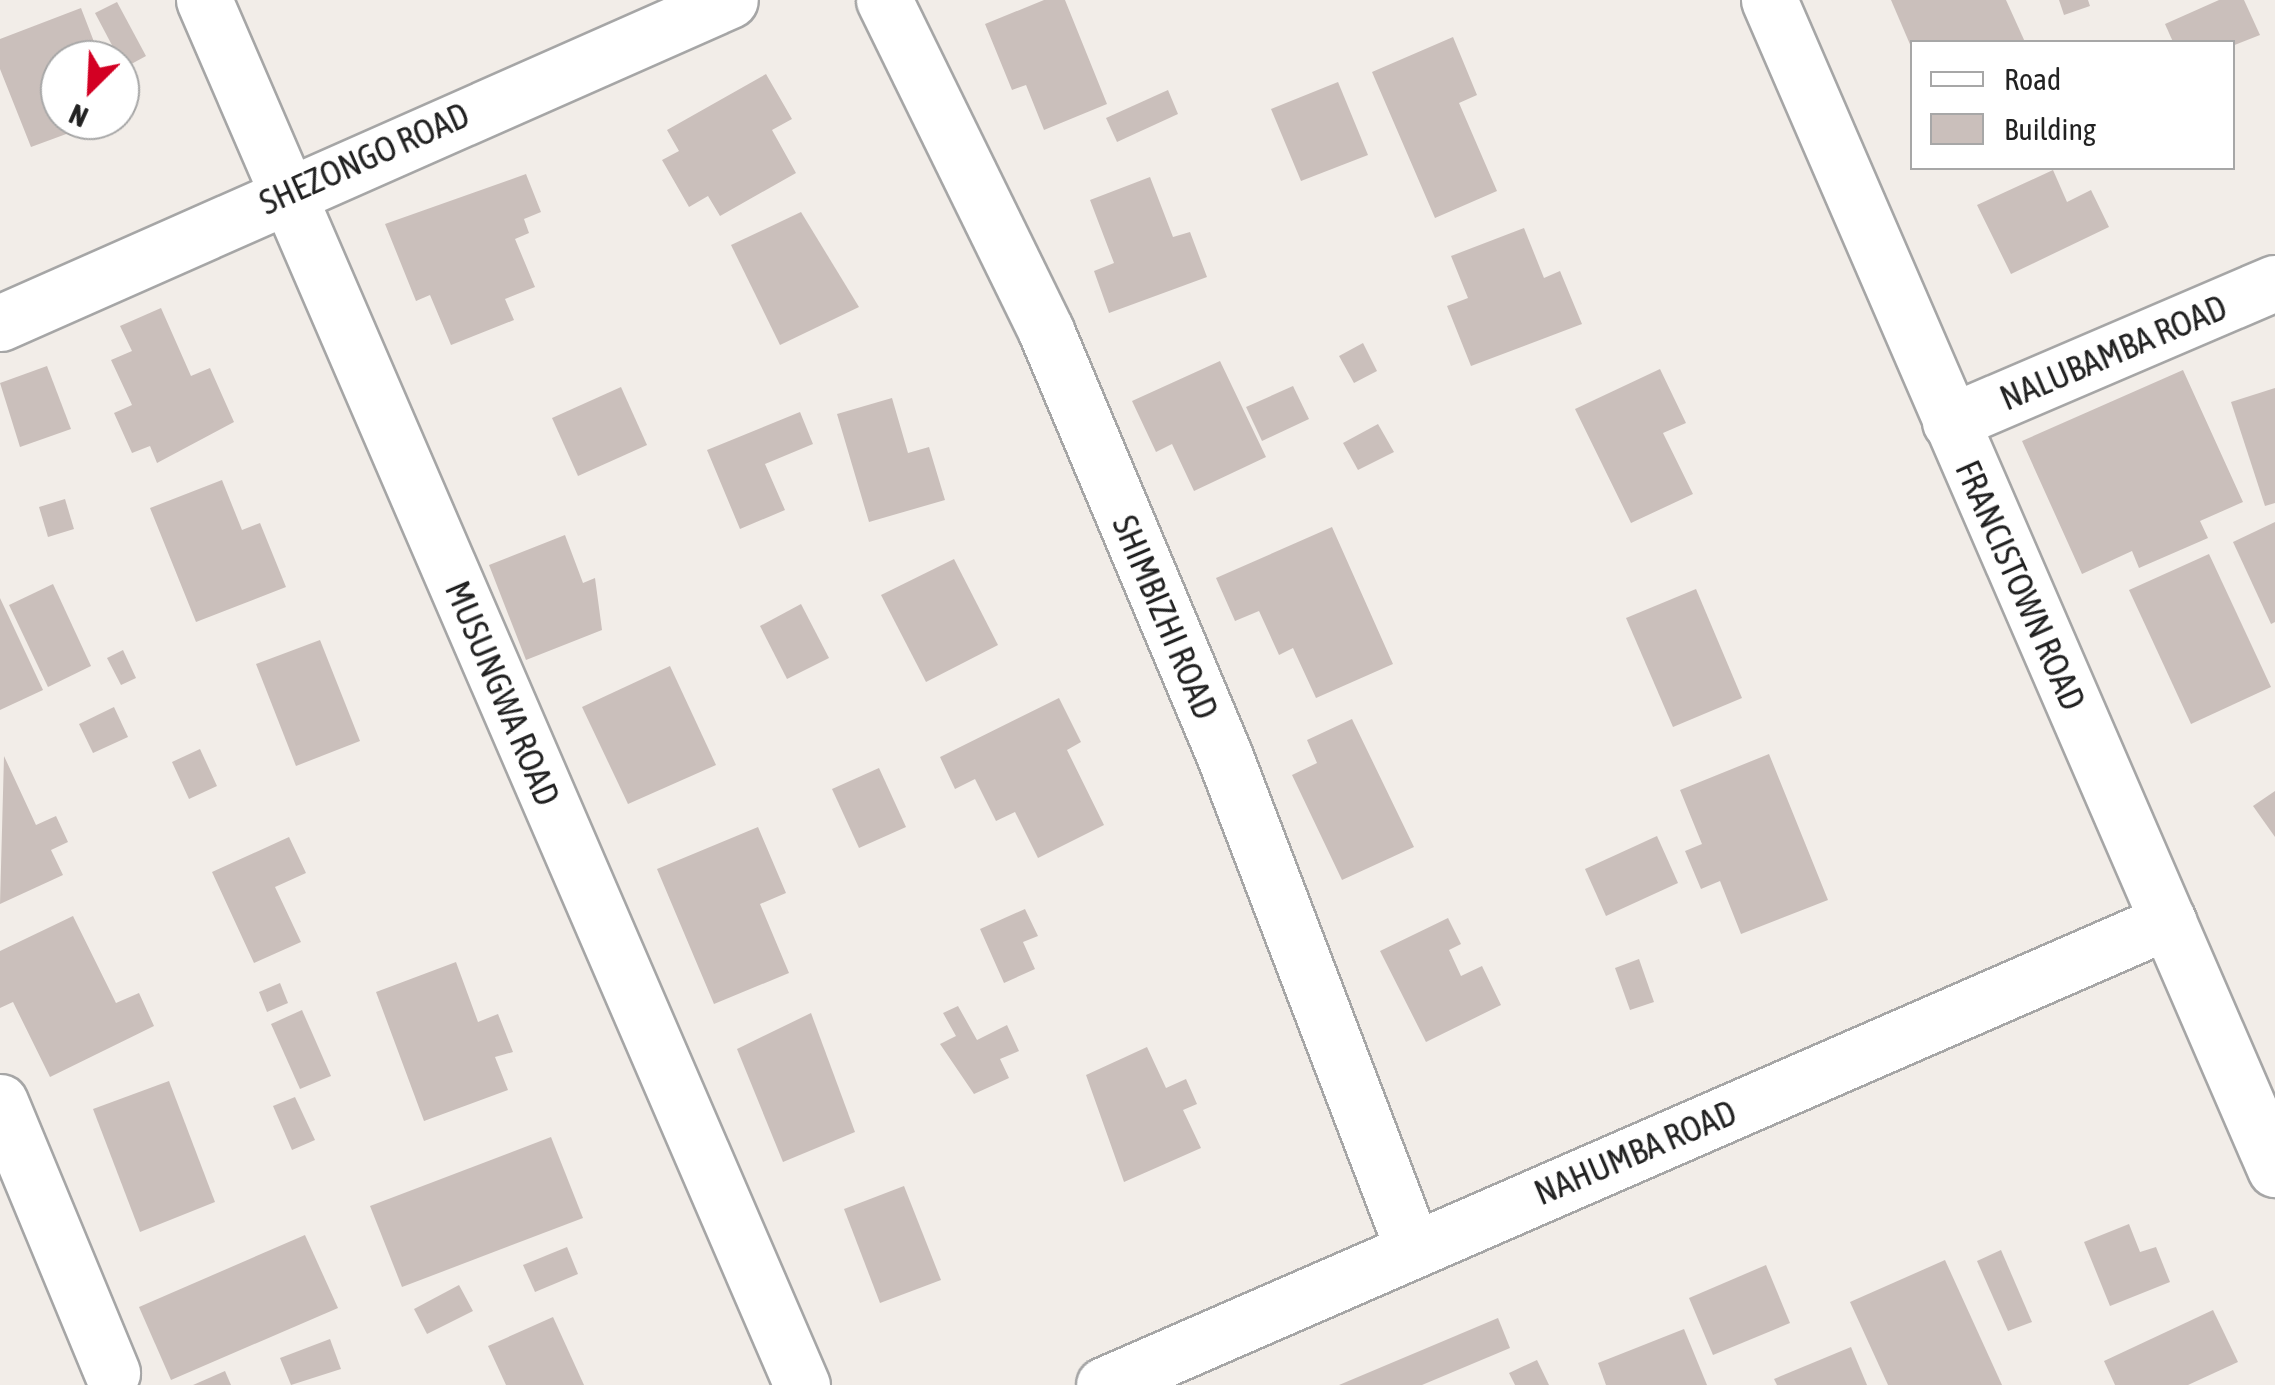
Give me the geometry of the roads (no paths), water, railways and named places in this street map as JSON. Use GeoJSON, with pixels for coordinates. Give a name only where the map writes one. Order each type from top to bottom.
{"type":"FeatureCollection","features":[{"type":"Feature","properties":{"kind":"street","name":"MUSUNGWA ROAD"},"geometry":{"type":"LineString","coordinates":[[204,0],[802,1385]]}},
{"type":"Feature","properties":{"kind":"street","name":"SHEZONGO ROAD"},"geometry":{"type":"LineString","coordinates":[[0,323],[286,191],[730,0]]}},
{"type":"Feature","properties":{"kind":"street","name":"FRANCISTOWN ROAD"},"geometry":{"type":"LineString","coordinates":[[1769,0],[2275,1169]]}},
{"type":"Feature","properties":{"kind":"street","name":"SHIMBIZHI ROAD"},"geometry":{"type":"LineString","coordinates":[[887,1],[1046,331],[1225,757],[1412,1248]]}},
{"type":"Feature","properties":{"kind":"street","name":"NALUBAMBA ROAD"},"geometry":{"type":"LineString","coordinates":[[1950,422],[2275,282]]}},
{"type":"Feature","properties":{"kind":"street","name":"NAHUMBA ROAD"},"geometry":{"type":"LineString","coordinates":[[1104,1385],[2168,920]]}},
{"type":"Feature","properties":{"kind":"street"},"geometry":{"type":"LineString","coordinates":[[0,1102],[112,1373]]}}]}
